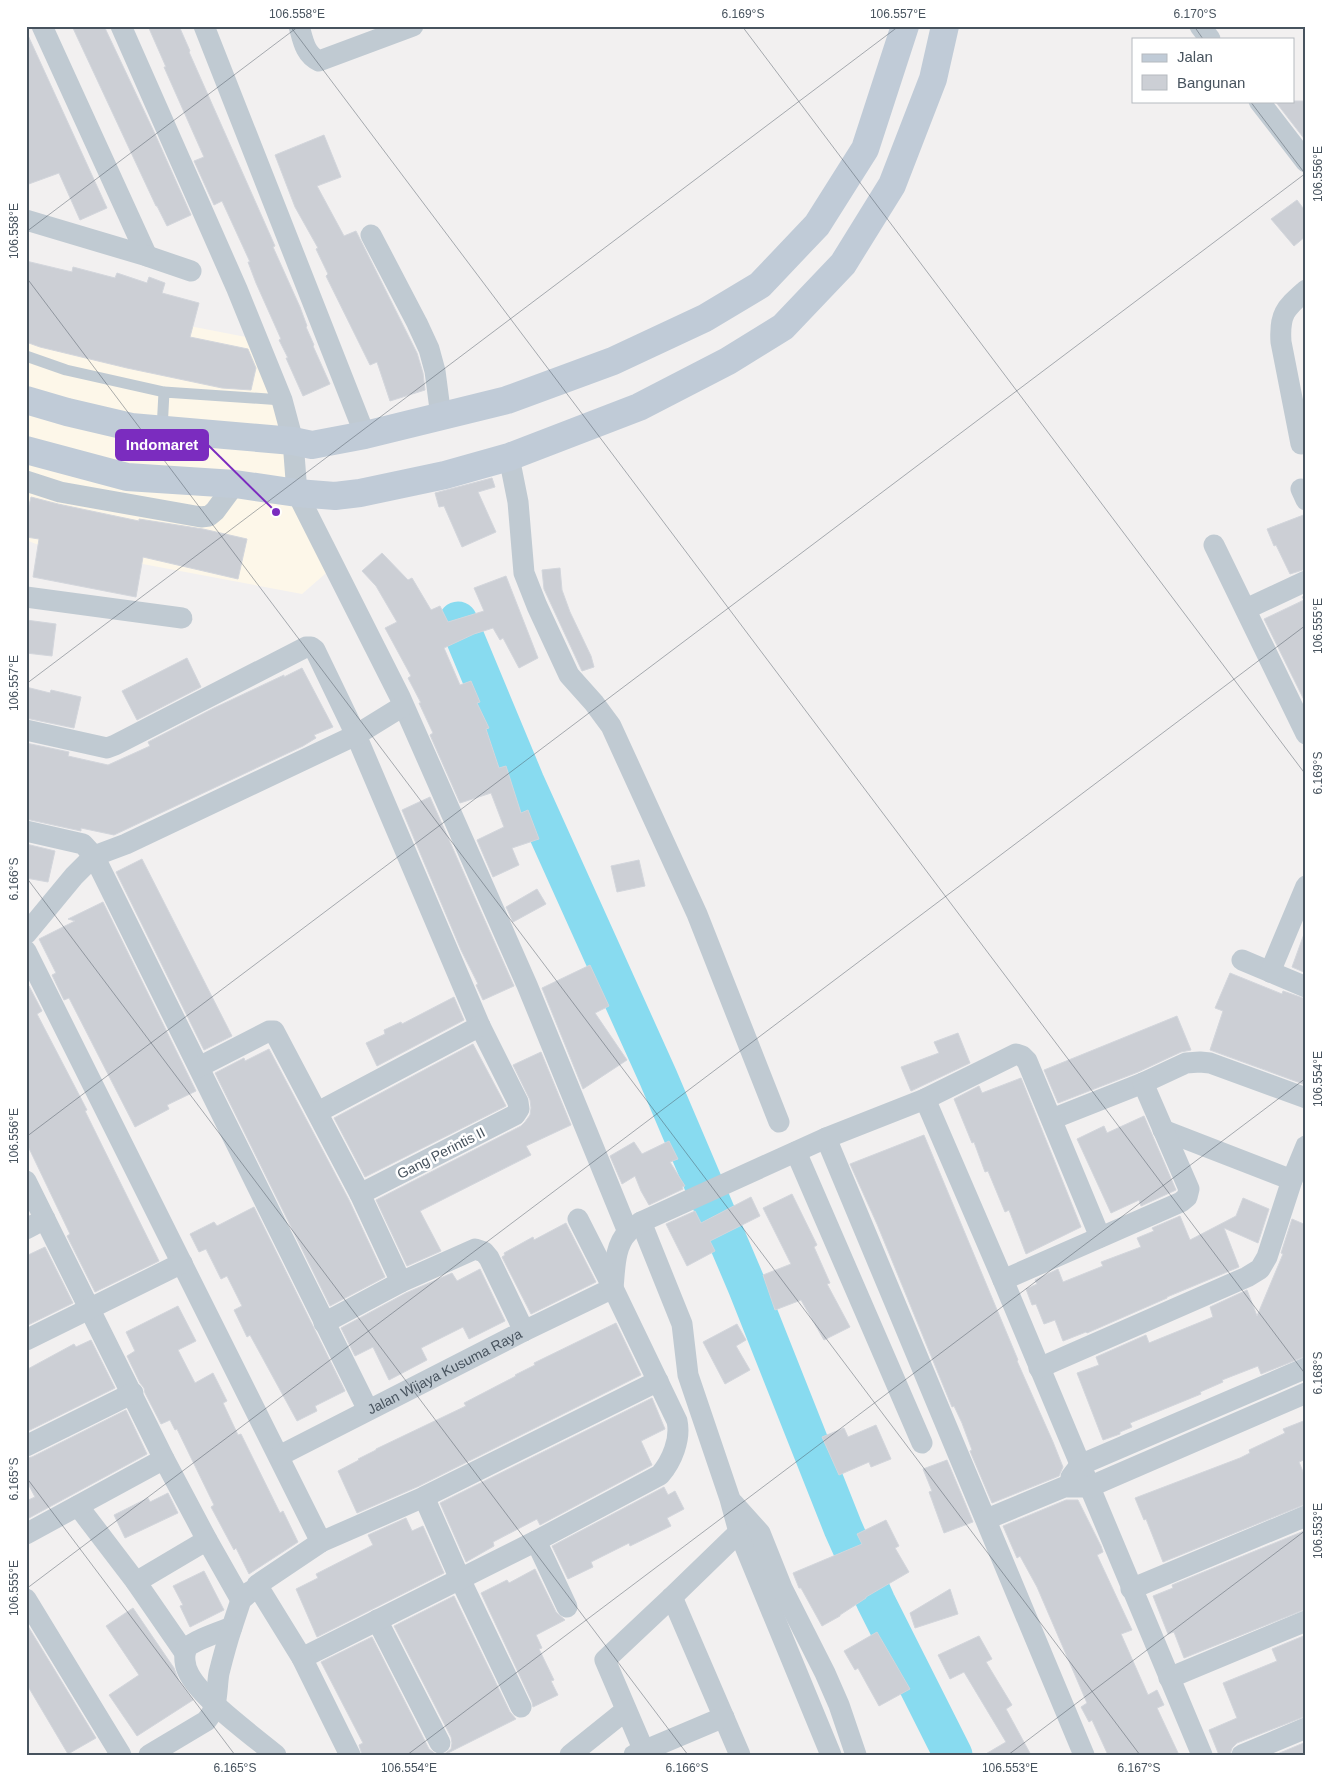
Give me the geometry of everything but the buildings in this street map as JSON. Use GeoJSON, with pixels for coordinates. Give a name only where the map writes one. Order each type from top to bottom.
{"type":"FeatureCollection","features":[{"type":"Feature","properties":{"kind":"street"},"geometry":{"type":"LineString","coordinates":[[42,26],[146,256]]}},
{"type":"Feature","properties":{"kind":"street"},"geometry":{"type":"LineString","coordinates":[[121,26],[237,288],[282,400],[293,441],[297,493],[403,706],[634,1227],[682,1324],[688,1375],[730,1499],[738,1532],[831,1755]]}},
{"type":"Feature","properties":{"kind":"street"},"geometry":{"type":"LineString","coordinates":[[204,26],[366,435]]}},
{"type":"Feature","properties":{"kind":"street"},"geometry":{"type":"LineString","coordinates":[[299,26],[308,52],[313,58],[319,60],[405,28]]}},
{"type":"Feature","properties":{"kind":"street"},"geometry":{"type":"LineString","coordinates":[[26,400],[131,427],[293,441],[312,445],[366,435],[507,400],[613,361],[705,318],[760,286],[817,225],[865,149],[905,26]]}},
{"type":"Feature","properties":{"kind":"street"},"geometry":{"type":"LineString","coordinates":[[26,450],[127,477],[235,484],[297,493],[336,496],[360,493],[445,475],[509,457],[639,407],[728,361],[783,327],[843,264],[892,185],[933,79],[945,26]]}},
{"type":"Feature","properties":{"kind":"street"},"geometry":{"type":"LineString","coordinates":[[1200,26],[1209,38]]}},
{"type":"Feature","properties":{"kind":"street"},"geometry":{"type":"LineString","coordinates":[[1260,102],[1306,162]]}},
{"type":"Feature","properties":{"kind":"street"},"geometry":{"type":"LineString","coordinates":[[26,220],[191,271]]}},
{"type":"Feature","properties":{"kind":"street"},"geometry":{"type":"LineString","coordinates":[[371,235],[429,349],[435,371],[441,417]]}},
{"type":"Feature","properties":{"kind":"street"},"geometry":{"type":"LineString","coordinates":[[1301,444],[1281,342],[1280,326],[1286,308],[1306,290]]}},
{"type":"Feature","properties":{"kind":"street"},"geometry":{"type":"LineString","coordinates":[[509,457],[518,502],[524,573],[536,606],[569,676],[594,703],[611,726],[697,914],[779,1122]]}},
{"type":"Feature","properties":{"kind":"street"},"geometry":{"type":"LineString","coordinates":[[117,503],[127,477]]}},
{"type":"Feature","properties":{"kind":"street"},"geometry":{"type":"LineString","coordinates":[[26,481],[60,492],[200,517],[209,516],[215,511],[235,484]]}},
{"type":"Feature","properties":{"kind":"street"},"geometry":{"type":"LineString","coordinates":[[1214,545],[1306,734]]}},
{"type":"Feature","properties":{"kind":"street"},"geometry":{"type":"LineString","coordinates":[[1246,608],[1306,582]]}},
{"type":"Feature","properties":{"kind":"street"},"geometry":{"type":"LineString","coordinates":[[26,597],[182,618]]}},
{"type":"Feature","properties":{"kind":"street"},"geometry":{"type":"LineString","coordinates":[[26,730],[106,748],[124,741],[306,647],[311,647],[315,650],[356,735],[480,1026],[318,1112]]}},
{"type":"Feature","properties":{"kind":"street"},"geometry":{"type":"LineString","coordinates":[[26,934],[74,876],[94,856],[126,844],[356,735],[403,706]]}},
{"type":"Feature","properties":{"kind":"street"},"geometry":{"type":"LineString","coordinates":[[26,831],[83,844],[94,856],[368,1410]]}},
{"type":"Feature","properties":{"kind":"street"},"geometry":{"type":"LineString","coordinates":[[1270,972],[1306,886]]}},
{"type":"Feature","properties":{"kind":"street"},"geometry":{"type":"LineString","coordinates":[[26,951],[322,1542]]}},
{"type":"Feature","properties":{"kind":"street"},"geometry":{"type":"LineString","coordinates":[[1242,960],[1306,987]]}},
{"type":"Feature","properties":{"kind":"street","name":"Gang Perintis II"},"geometry":{"type":"LineString","coordinates":[[360,1194],[515,1115],[519,1109],[518,1102],[480,1026]]}},
{"type":"Feature","properties":{"kind":"street"},"geometry":{"type":"LineString","coordinates":[[199,1068],[269,1031],[274,1031],[360,1194],[401,1282]]}},
{"type":"Feature","properties":{"kind":"street"},"geometry":{"type":"LineString","coordinates":[[613,1288],[616,1258],[634,1227],[826,1138],[925,1100],[1016,1054],[1022,1056],[1027,1061],[1100,1237]]}},
{"type":"Feature","properties":{"kind":"street"},"geometry":{"type":"LineString","coordinates":[[1052,1119],[1143,1083],[1186,1063],[1210,1063],[1306,1098]]}},
{"type":"Feature","properties":{"kind":"street"},"geometry":{"type":"LineString","coordinates":[[1003,1280],[1181,1202],[1187,1197],[1189,1190],[1143,1083]]}},
{"type":"Feature","properties":{"kind":"street"},"geometry":{"type":"LineString","coordinates":[[925,1100],[1003,1280],[1202,1755]]}},
{"type":"Feature","properties":{"kind":"street"},"geometry":{"type":"LineString","coordinates":[[1163,1130],[1292,1180]]}},
{"type":"Feature","properties":{"kind":"street"},"geometry":{"type":"LineString","coordinates":[[826,1138],[987,1519],[1084,1755]]}},
{"type":"Feature","properties":{"kind":"street"},"geometry":{"type":"LineString","coordinates":[[1039,1368],[1247,1277],[1260,1269],[1267,1256],[1292,1180],[1306,1146]]}},
{"type":"Feature","properties":{"kind":"street"},"geometry":{"type":"LineString","coordinates":[[796,1152],[922,1443]]}},
{"type":"Feature","properties":{"kind":"street"},"geometry":{"type":"LineString","coordinates":[[26,1181],[133,1393],[164,1459],[207,1540],[242,1600]]}},
{"type":"Feature","properties":{"kind":"street"},"geometry":{"type":"LineString","coordinates":[[26,1228],[45,1219]]}},
{"type":"Feature","properties":{"kind":"street"},"geometry":{"type":"LineString","coordinates":[[302,1658],[536,1541],[660,1475],[668,1465],[679,1431],[677,1421],[578,1220]]}},
{"type":"Feature","properties":{"kind":"street"},"geometry":{"type":"LineString","coordinates":[[324,1322],[401,1282],[475,1249],[484,1252],[489,1258],[524,1331]]}},
{"type":"Feature","properties":{"kind":"street"},"geometry":{"type":"LineString","coordinates":[[26,1340],[182,1262]]}},
{"type":"Feature","properties":{"kind":"street","name":"Jalan Wijaya Kusuma Raya"},"geometry":{"type":"LineString","coordinates":[[279,1456],[524,1331],[613,1288]]}},
{"type":"Feature","properties":{"kind":"street"},"geometry":{"type":"LineString","coordinates":[[1064,1487],[1080,1465],[1306,1368]]}},
{"type":"Feature","properties":{"kind":"street"},"geometry":{"type":"LineString","coordinates":[[149,1755],[206,1721],[212,1715],[216,1704],[219,1674],[232,1626],[242,1600],[257,1585],[322,1542],[424,1497],[658,1381]]}},
{"type":"Feature","properties":{"kind":"street"},"geometry":{"type":"LineString","coordinates":[[26,1446],[133,1393]]}},
{"type":"Feature","properties":{"kind":"street"},"geometry":{"type":"LineString","coordinates":[[987,1519],[1064,1487],[1090,1487],[1306,1393]]}},
{"type":"Feature","properties":{"kind":"street"},"geometry":{"type":"LineString","coordinates":[[26,1534],[164,1459]]}},
{"type":"Feature","properties":{"kind":"street"},"geometry":{"type":"LineString","coordinates":[[424,1497],[460,1579],[521,1707]]}},
{"type":"Feature","properties":{"kind":"street"},"geometry":{"type":"LineString","coordinates":[[730,1499],[760,1533],[782,1588],[839,1705],[856,1755]]}},
{"type":"Feature","properties":{"kind":"street"},"geometry":{"type":"LineString","coordinates":[[78,1506],[136,1582],[185,1653]]}},
{"type":"Feature","properties":{"kind":"street"},"geometry":{"type":"LineString","coordinates":[[1132,1589],[1306,1516]]}},
{"type":"Feature","properties":{"kind":"street"},"geometry":{"type":"LineString","coordinates":[[724,1717],[639,1753],[626,1710],[605,1660],[738,1532]]}},
{"type":"Feature","properties":{"kind":"street"},"geometry":{"type":"LineString","coordinates":[[136,1582],[207,1540]]}},
{"type":"Feature","properties":{"kind":"street"},"geometry":{"type":"LineString","coordinates":[[536,1541],[567,1608]]}},
{"type":"Feature","properties":{"kind":"street"},"geometry":{"type":"LineString","coordinates":[[257,1585],[302,1658],[350,1755]]}},
{"type":"Feature","properties":{"kind":"street"},"geometry":{"type":"LineString","coordinates":[[672,1597],[740,1755]]}},
{"type":"Feature","properties":{"kind":"street"},"geometry":{"type":"LineString","coordinates":[[26,1599],[121,1755]]}},
{"type":"Feature","properties":{"kind":"street"},"geometry":{"type":"LineString","coordinates":[[377,1620],[440,1743]]}},
{"type":"Feature","properties":{"kind":"street"},"geometry":{"type":"LineString","coordinates":[[1169,1678],[1306,1621]]}},
{"type":"Feature","properties":{"kind":"street"},"geometry":{"type":"LineString","coordinates":[[232,1626],[188,1646],[185,1653],[189,1675],[216,1704],[276,1755]]}},
{"type":"Feature","properties":{"kind":"street"},"geometry":{"type":"LineString","coordinates":[[570,1755],[626,1710]]}},
{"type":"Feature","properties":{"kind":"street"},"geometry":{"type":"LineString","coordinates":[[1242,1755],[1306,1728]]}},
{"type":"Feature","properties":{"kind":"lane"},"geometry":{"type":"LineString","coordinates":[[26,356],[66,370],[164,392],[282,400]]}},
{"type":"Feature","properties":{"kind":"lane"},"geometry":{"type":"LineString","coordinates":[[162,430],[164,392]]}},
{"type":"Feature","properties":{"kind":"shaded area"},"geometry":{"type":"Polygon","coordinates":[[[26,288],[97,308],[251,338],[333,567],[302,594],[36,544],[26,540],[26,288]]]}},
{"type":"Feature","properties":{"kind":"waterway"},"geometry":{"type":"LineString","coordinates":[[458,621],[525,782],[658,1077],[747,1286],[843,1528],[876,1602],[953,1755]]}},
{"type":"Feature","properties":{"kind":"place","name":"Indomaret"},"geometry":{"type":"Point","coordinates":[276,512]}}]}
